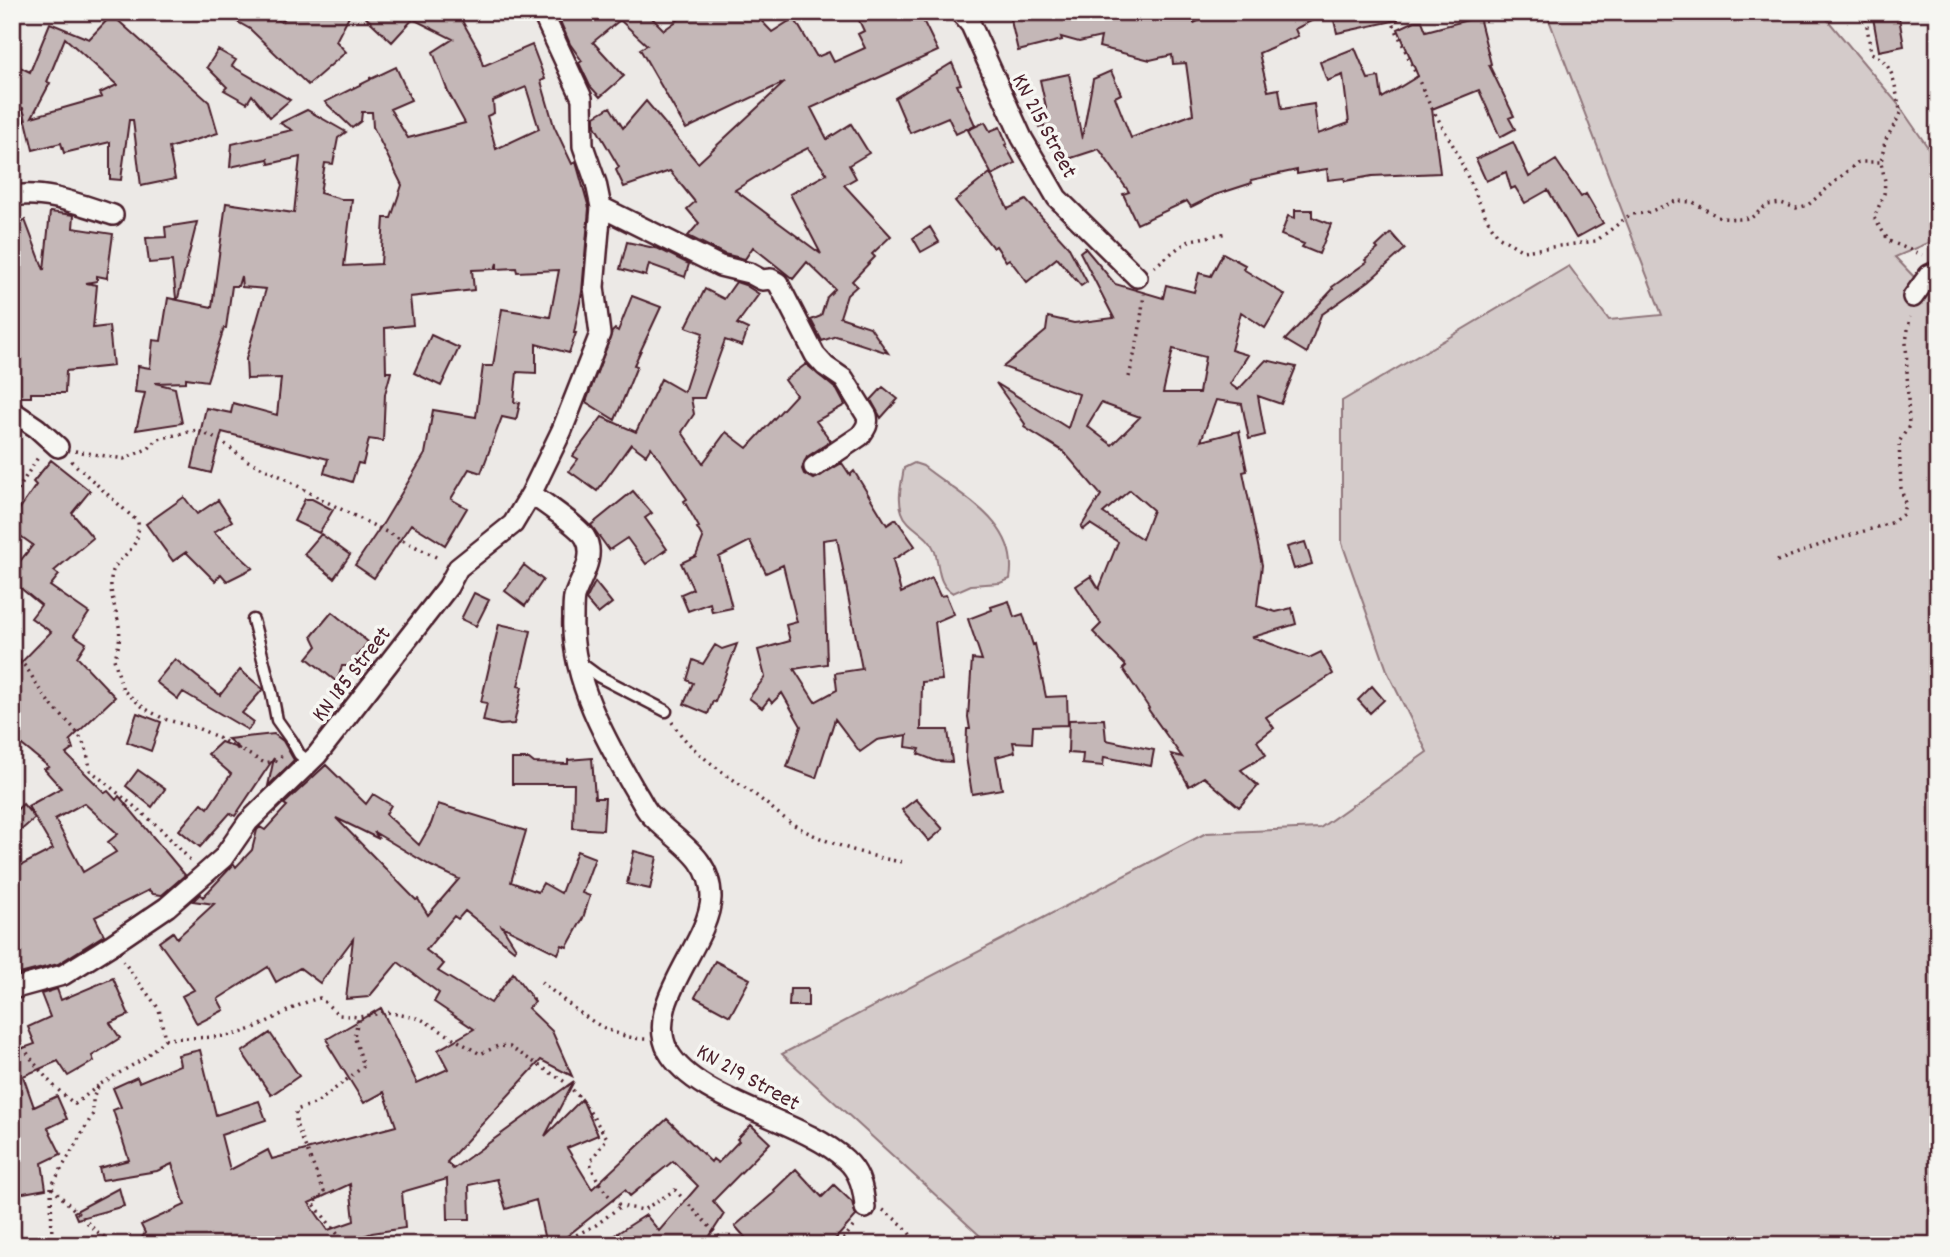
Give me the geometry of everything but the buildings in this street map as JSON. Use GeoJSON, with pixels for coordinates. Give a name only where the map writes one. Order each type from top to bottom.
{"type":"FeatureCollection","features":[{"type":"Feature","properties":{"kind":"street","name":"KN 185 Street"},"geometry":{"type":"LineString","coordinates":[[12,989],[63,975],[167,907],[223,858],[248,822],[317,755],[448,587],[458,568],[513,524],[531,494],[562,430],[600,334],[594,286],[601,206],[583,146],[582,98],[542,12]]}},
{"type":"Feature","properties":{"kind":"street","name":"KN 215 Street"},"geometry":{"type":"LineString","coordinates":[[960,12],[971,25],[1022,138],[1056,198],[1137,277]]}},
{"type":"Feature","properties":{"kind":"street"},"geometry":{"type":"LineString","coordinates":[[12,196],[28,194],[113,215]]}},
{"type":"Feature","properties":{"kind":"street"},"geometry":{"type":"LineString","coordinates":[[601,206],[720,266],[778,282],[815,355],[844,380],[867,416],[866,429],[860,436],[814,467]]}},
{"type":"Feature","properties":{"kind":"street"},"geometry":{"type":"LineString","coordinates":[[1913,297],[1933,265]]}},
{"type":"Feature","properties":{"kind":"street"},"geometry":{"type":"LineString","coordinates":[[12,411],[58,447]]}},
{"type":"Feature","properties":{"kind":"street"},"geometry":{"type":"LineString","coordinates":[[531,494],[585,537],[589,552],[587,567],[574,599],[572,636],[581,677],[607,744],[648,812],[680,839],[701,862],[710,882],[709,914],[672,990],[664,1017],[662,1040]]}},
{"type":"Feature","properties":{"kind":"street","name":"KN 219 Street"},"geometry":{"type":"LineString","coordinates":[[662,1040],[674,1062],[690,1075],[738,1102],[813,1138],[847,1160],[859,1178],[865,1208]]}},
{"type":"Feature","properties":{"kind":"lane"},"geometry":{"type":"LineString","coordinates":[[253,620],[276,720],[309,762],[317,755]]}},
{"type":"Feature","properties":{"kind":"lane"},"geometry":{"type":"LineString","coordinates":[[578,662],[598,676],[666,711]]}},
{"type":"Feature","properties":{"kind":"path"},"geometry":{"type":"LineString","coordinates":[[1388,12],[1429,103],[1454,147],[1487,219],[1498,236],[1523,251],[1596,241],[1632,214],[1646,213],[1676,201],[1693,202],[1720,218],[1751,218],[1767,205],[1781,203],[1796,208],[1808,205],[1858,162],[1881,162]]}},
{"type":"Feature","properties":{"kind":"path"},"geometry":{"type":"LineString","coordinates":[[1865,12],[1871,54],[1880,57],[1890,67],[1901,113],[1885,141],[1881,162],[1885,181],[1884,194],[1874,218],[1889,241],[1933,265]]}},
{"type":"Feature","properties":{"kind":"path"},"geometry":{"type":"LineString","coordinates":[[1129,377],[1146,287],[1137,277],[1191,240],[1227,233]]}},
{"type":"Feature","properties":{"kind":"path"},"geometry":{"type":"LineString","coordinates":[[1777,561],[1891,523],[1903,514],[1905,503],[1901,488],[1899,442],[1909,426],[1906,342],[1913,297]]}},
{"type":"Feature","properties":{"kind":"path"},"geometry":{"type":"LineString","coordinates":[[12,503],[26,476],[48,444],[124,459],[149,447],[158,439],[197,430],[221,440],[246,460],[458,568]]}},
{"type":"Feature","properties":{"kind":"path"},"geometry":{"type":"LineString","coordinates":[[58,447],[91,481],[138,522],[139,533],[134,546],[120,561],[111,578],[121,645],[114,659],[123,690],[164,719],[205,732],[265,763],[275,761],[294,746]]}},
{"type":"Feature","properties":{"kind":"path"},"geometry":{"type":"LineString","coordinates":[[12,660],[22,662],[44,696],[71,723],[82,741],[90,769],[159,827],[192,862],[223,858]]}},
{"type":"Feature","properties":{"kind":"path"},"geometry":{"type":"LineString","coordinates":[[666,711],[679,734],[693,747],[725,775],[792,824],[820,838],[904,862]]}},
{"type":"Feature","properties":{"kind":"path"},"geometry":{"type":"LineString","coordinates":[[111,945],[159,1009],[165,1039]]}},
{"type":"Feature","properties":{"kind":"path"},"geometry":{"type":"LineString","coordinates":[[541,982],[609,1031],[628,1039],[662,1040]]}},
{"type":"Feature","properties":{"kind":"path"},"geometry":{"type":"LineString","coordinates":[[12,1029],[34,1065],[56,1090],[75,1104],[99,1085],[143,1059],[165,1039],[235,1034],[272,1021],[302,1002],[320,998],[339,1015],[359,1017],[387,1012],[421,1018],[480,1054],[498,1045],[510,1047],[565,1082],[582,1100],[607,1138],[590,1162],[601,1187],[621,1206],[643,1210],[675,1190],[727,1245]]}},
{"type":"Feature","properties":{"kind":"path"},"geometry":{"type":"LineString","coordinates":[[346,1245],[313,1203],[325,1194],[296,1124],[296,1110],[317,1103],[364,1066],[354,1036],[359,1017]]}},
{"type":"Feature","properties":{"kind":"path"},"geometry":{"type":"LineString","coordinates":[[52,1245],[51,1187],[93,1114],[93,1098],[99,1085]]}},
{"type":"Feature","properties":{"kind":"path"},"geometry":{"type":"LineString","coordinates":[[51,1187],[95,1230],[115,1245]]}},
{"type":"Feature","properties":{"kind":"path"},"geometry":{"type":"LineString","coordinates":[[839,1245],[865,1208],[874,1205],[904,1226],[912,1237]]}},
{"type":"Feature","properties":{"kind":"path"},"geometry":{"type":"LineString","coordinates":[[411,1245],[450,1242],[487,1244],[525,1238],[543,1243],[566,1240],[596,1225],[621,1206]]}},
{"type":"Feature","properties":{"kind":"shaded area"},"geometry":{"type":"Polygon","coordinates":[[[1546,12],[1821,12],[1898,104],[1938,162],[1938,239],[1895,257],[1938,302],[1938,1245],[990,1245],[782,1054],[1206,833],[1320,828],[1427,752],[1388,673],[1342,543],[1342,401],[1569,266],[1609,320],[1662,315],[1546,12]]]}},
{"type":"Feature","properties":{"kind":"shaded area"},"geometry":{"type":"Polygon","coordinates":[[[914,463],[923,466],[969,500],[997,526],[1011,559],[1010,579],[1000,583],[971,585],[953,593],[948,589],[941,579],[931,543],[908,522],[901,507],[900,490],[904,468],[914,463]]]}}]}
